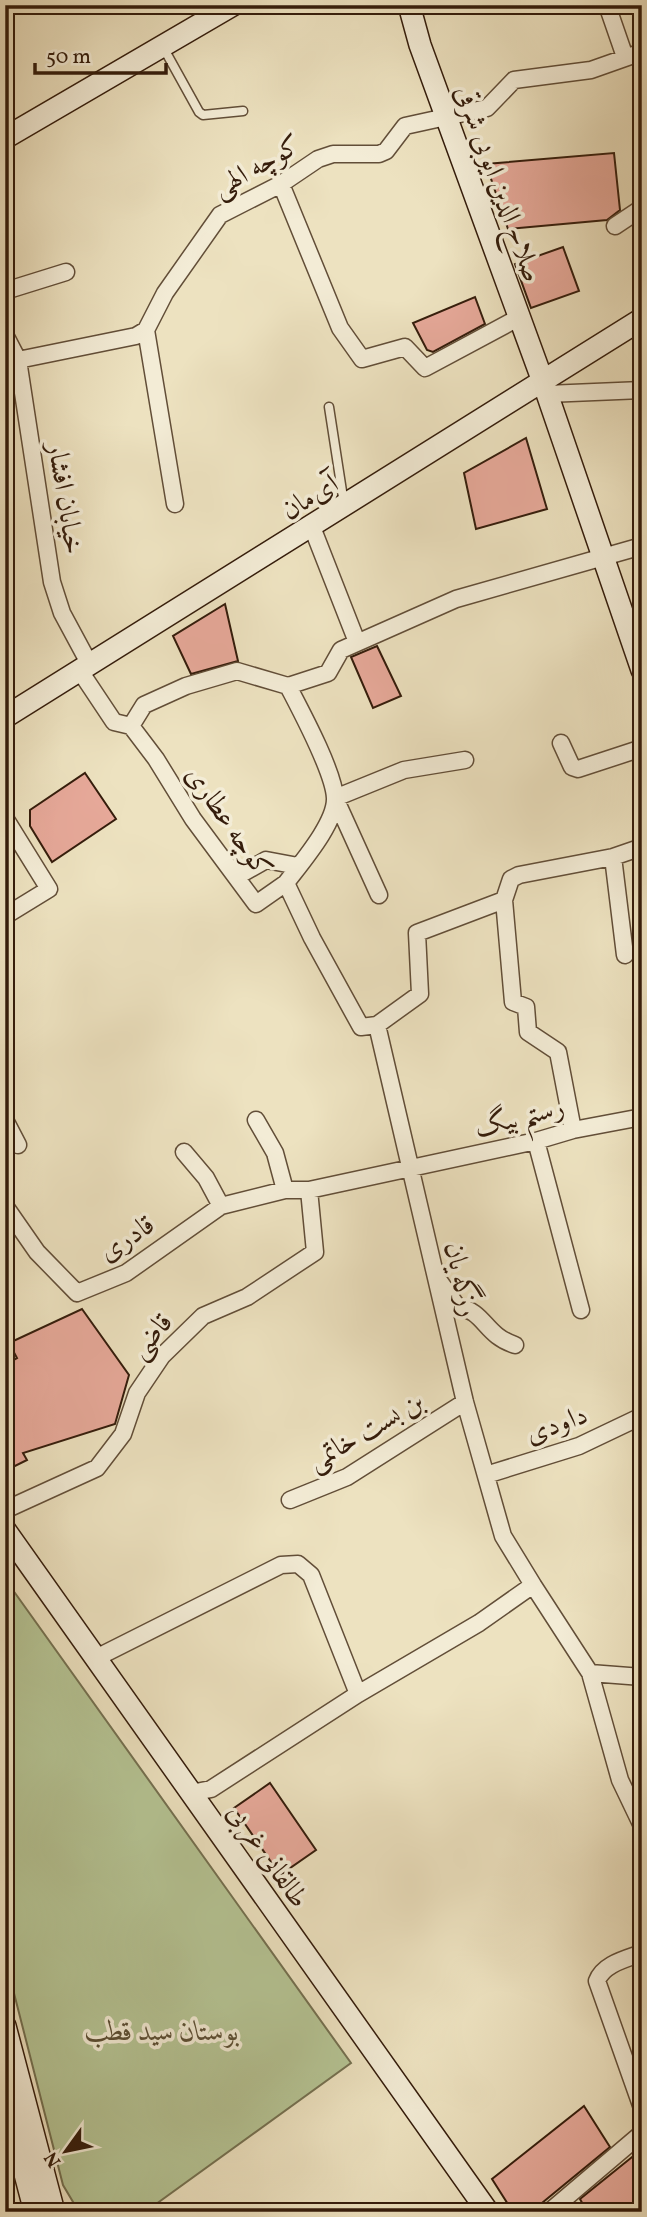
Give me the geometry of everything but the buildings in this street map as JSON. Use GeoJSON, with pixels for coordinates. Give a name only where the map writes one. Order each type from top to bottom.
{"type":"FeatureCollection","features":[{"type":"Feature","properties":{"kind":"street"},"geometry":{"type":"LineString","coordinates":[[5,138],[233,5]]}},
{"type":"Feature","properties":{"kind":"street"},"geometry":{"type":"LineString","coordinates":[[402,5],[420,44]]}},
{"type":"Feature","properties":{"kind":"street","name":"صلاح الدین ایوبی شرقی"},"geometry":{"type":"LineString","coordinates":[[409,5],[420,44],[545,387],[642,670]]}},
{"type":"Feature","properties":{"kind":"street"},"geometry":{"type":"LineString","coordinates":[[607,5],[625,57]]}},
{"type":"Feature","properties":{"kind":"street","name":"کوچه الهی"},"geometry":{"type":"LineString","coordinates":[[146,330],[165,293],[196,252],[214,220],[281,184],[318,159],[333,154],[379,154],[386,151],[405,126],[487,107],[520,78],[591,70],[642,52]]}},
{"type":"Feature","properties":{"kind":"street"},"geometry":{"type":"LineString","coordinates":[[281,184],[340,328],[362,359],[405,347],[425,368],[520,317]]}},
{"type":"Feature","properties":{"kind":"street"},"geometry":{"type":"LineString","coordinates":[[615,226],[642,208]]}},
{"type":"Feature","properties":{"kind":"street"},"geometry":{"type":"LineString","coordinates":[[5,291],[66,272]]}},
{"type":"Feature","properties":{"kind":"street","name":"آی‌مان"},"geometry":{"type":"LineString","coordinates":[[5,717],[545,387],[642,319]]}},
{"type":"Feature","properties":{"kind":"street"},"geometry":{"type":"LineString","coordinates":[[18,360],[135,335],[146,330],[175,504]]}},
{"type":"Feature","properties":{"kind":"street","name":"خیابان افشار"},"geometry":{"type":"LineString","coordinates":[[6,339],[18,360],[52,582],[85,668]]}},
{"type":"Feature","properties":{"kind":"street"},"geometry":{"type":"LineString","coordinates":[[545,387],[642,390]]}},
{"type":"Feature","properties":{"kind":"street"},"geometry":{"type":"LineString","coordinates":[[312,527],[358,642]]}},
{"type":"Feature","properties":{"kind":"street"},"geometry":{"type":"LineString","coordinates":[[131,726],[144,705],[186,686],[237,671],[288,686],[328,673],[341,650],[456,599],[642,546]]}},
{"type":"Feature","properties":{"kind":"street","name":"کوچه عطاری"},"geometry":{"type":"LineString","coordinates":[[85,668],[114,722],[131,726],[256,904],[286,883],[312,938],[361,1027],[377,1025]]}},
{"type":"Feature","properties":{"kind":"street"},"geometry":{"type":"LineString","coordinates":[[288,686],[317,745],[335,798],[379,895]]}},
{"type":"Feature","properties":{"kind":"street"},"geometry":{"type":"LineString","coordinates":[[561,743],[572,767],[578,769],[642,748]]}},
{"type":"Feature","properties":{"kind":"street"},"geometry":{"type":"LineString","coordinates":[[286,883],[324,830],[335,798],[404,770],[465,760]]}},
{"type":"Feature","properties":{"kind":"street"},"geometry":{"type":"LineString","coordinates":[[5,818],[49,889],[5,916]]}},
{"type":"Feature","properties":{"kind":"street"},"geometry":{"type":"LineString","coordinates":[[573,1130],[558,1052],[528,1032],[526,1007],[513,1002],[504,900],[511,879],[519,875],[613,857],[642,847]]}},
{"type":"Feature","properties":{"kind":"street"},"geometry":{"type":"LineString","coordinates":[[613,857],[625,955]]}},
{"type":"Feature","properties":{"kind":"street"},"geometry":{"type":"LineString","coordinates":[[236,877],[266,860],[298,866]]}},
{"type":"Feature","properties":{"kind":"street"},"geometry":{"type":"LineString","coordinates":[[377,1025],[419,994],[416,933],[504,900]]}},
{"type":"Feature","properties":{"kind":"street","name":"رزگه یان"},"geometry":{"type":"LineString","coordinates":[[377,1025],[465,1402],[503,1536],[590,1673],[620,1780],[642,1826]]}},
{"type":"Feature","properties":{"kind":"street","name":"رستم بیگ"},"geometry":{"type":"LineString","coordinates":[[309,1190],[642,1117]]}},
{"type":"Feature","properties":{"kind":"street"},"geometry":{"type":"LineString","coordinates":[[5,1120],[18,1145]]}},
{"type":"Feature","properties":{"kind":"street"},"geometry":{"type":"LineString","coordinates":[[256,1120],[275,1153],[285,1190]]}},
{"type":"Feature","properties":{"kind":"street"},"geometry":{"type":"LineString","coordinates":[[536,1141],[581,1310]]}},
{"type":"Feature","properties":{"kind":"street"},"geometry":{"type":"LineString","coordinates":[[184,1152],[206,1178],[221,1206]]}},
{"type":"Feature","properties":{"kind":"street","name":"قادری"},"geometry":{"type":"LineString","coordinates":[[5,1206],[37,1252],[77,1293],[126,1273],[221,1206],[285,1190],[309,1190]]}},
{"type":"Feature","properties":{"kind":"street","name":"قاضی"},"geometry":{"type":"LineString","coordinates":[[5,1510],[97,1468],[123,1434],[137,1393],[162,1356],[203,1316],[247,1297],[315,1252],[309,1190]]}},
{"type":"Feature","properties":{"kind":"street"},"geometry":{"type":"LineString","coordinates":[[435,1274],[457,1306],[472,1309],[497,1339],[515,1345]]}},
{"type":"Feature","properties":{"kind":"street","name":"بن بست خاتمی"},"geometry":{"type":"LineString","coordinates":[[290,1500],[347,1477],[465,1402]]}},
{"type":"Feature","properties":{"kind":"street","name":"داودی"},"geometry":{"type":"LineString","coordinates":[[486,1475],[579,1446],[642,1416]]}},
{"type":"Feature","properties":{"kind":"street","name":"طالقانی غربی"},"geometry":{"type":"LineString","coordinates":[[5,1530],[488,2212]]}},
{"type":"Feature","properties":{"kind":"street"},"geometry":{"type":"LineString","coordinates":[[96,1658],[281,1565],[298,1564],[311,1575],[358,1694]]}},
{"type":"Feature","properties":{"kind":"street"},"geometry":{"type":"LineString","coordinates":[[191,1793],[211,1789],[358,1694],[479,1623],[533,1585]]}},
{"type":"Feature","properties":{"kind":"street"},"geometry":{"type":"LineString","coordinates":[[590,1673],[642,1677]]}},
{"type":"Feature","properties":{"kind":"street"},"geometry":{"type":"LineString","coordinates":[[642,1953],[600,1972],[597,1981],[642,2109]]}},
{"type":"Feature","properties":{"kind":"street"},"geometry":{"type":"LineString","coordinates":[[5,2026],[54,2212]]}},
{"type":"Feature","properties":{"kind":"street"},"geometry":{"type":"LineString","coordinates":[[5,2098],[36,2212]]}},
{"type":"Feature","properties":{"kind":"street"},"geometry":{"type":"LineString","coordinates":[[549,2212],[642,2133]]}},
{"type":"Feature","properties":{"kind":"lane"},"geometry":{"type":"LineString","coordinates":[[162,46],[199,112],[203,115],[243,111]]}},
{"type":"Feature","properties":{"kind":"lane"},"geometry":{"type":"LineString","coordinates":[[328,407],[345,507]]}},
{"type":"Feature","properties":{"kind":"green space","name":"بوستان سید قطب"},"geometry":{"type":"Polygon","coordinates":[[[5,1579],[351,2063],[145,2212],[79,2212],[63,2185],[5,1958],[5,1579]]]}}]}
